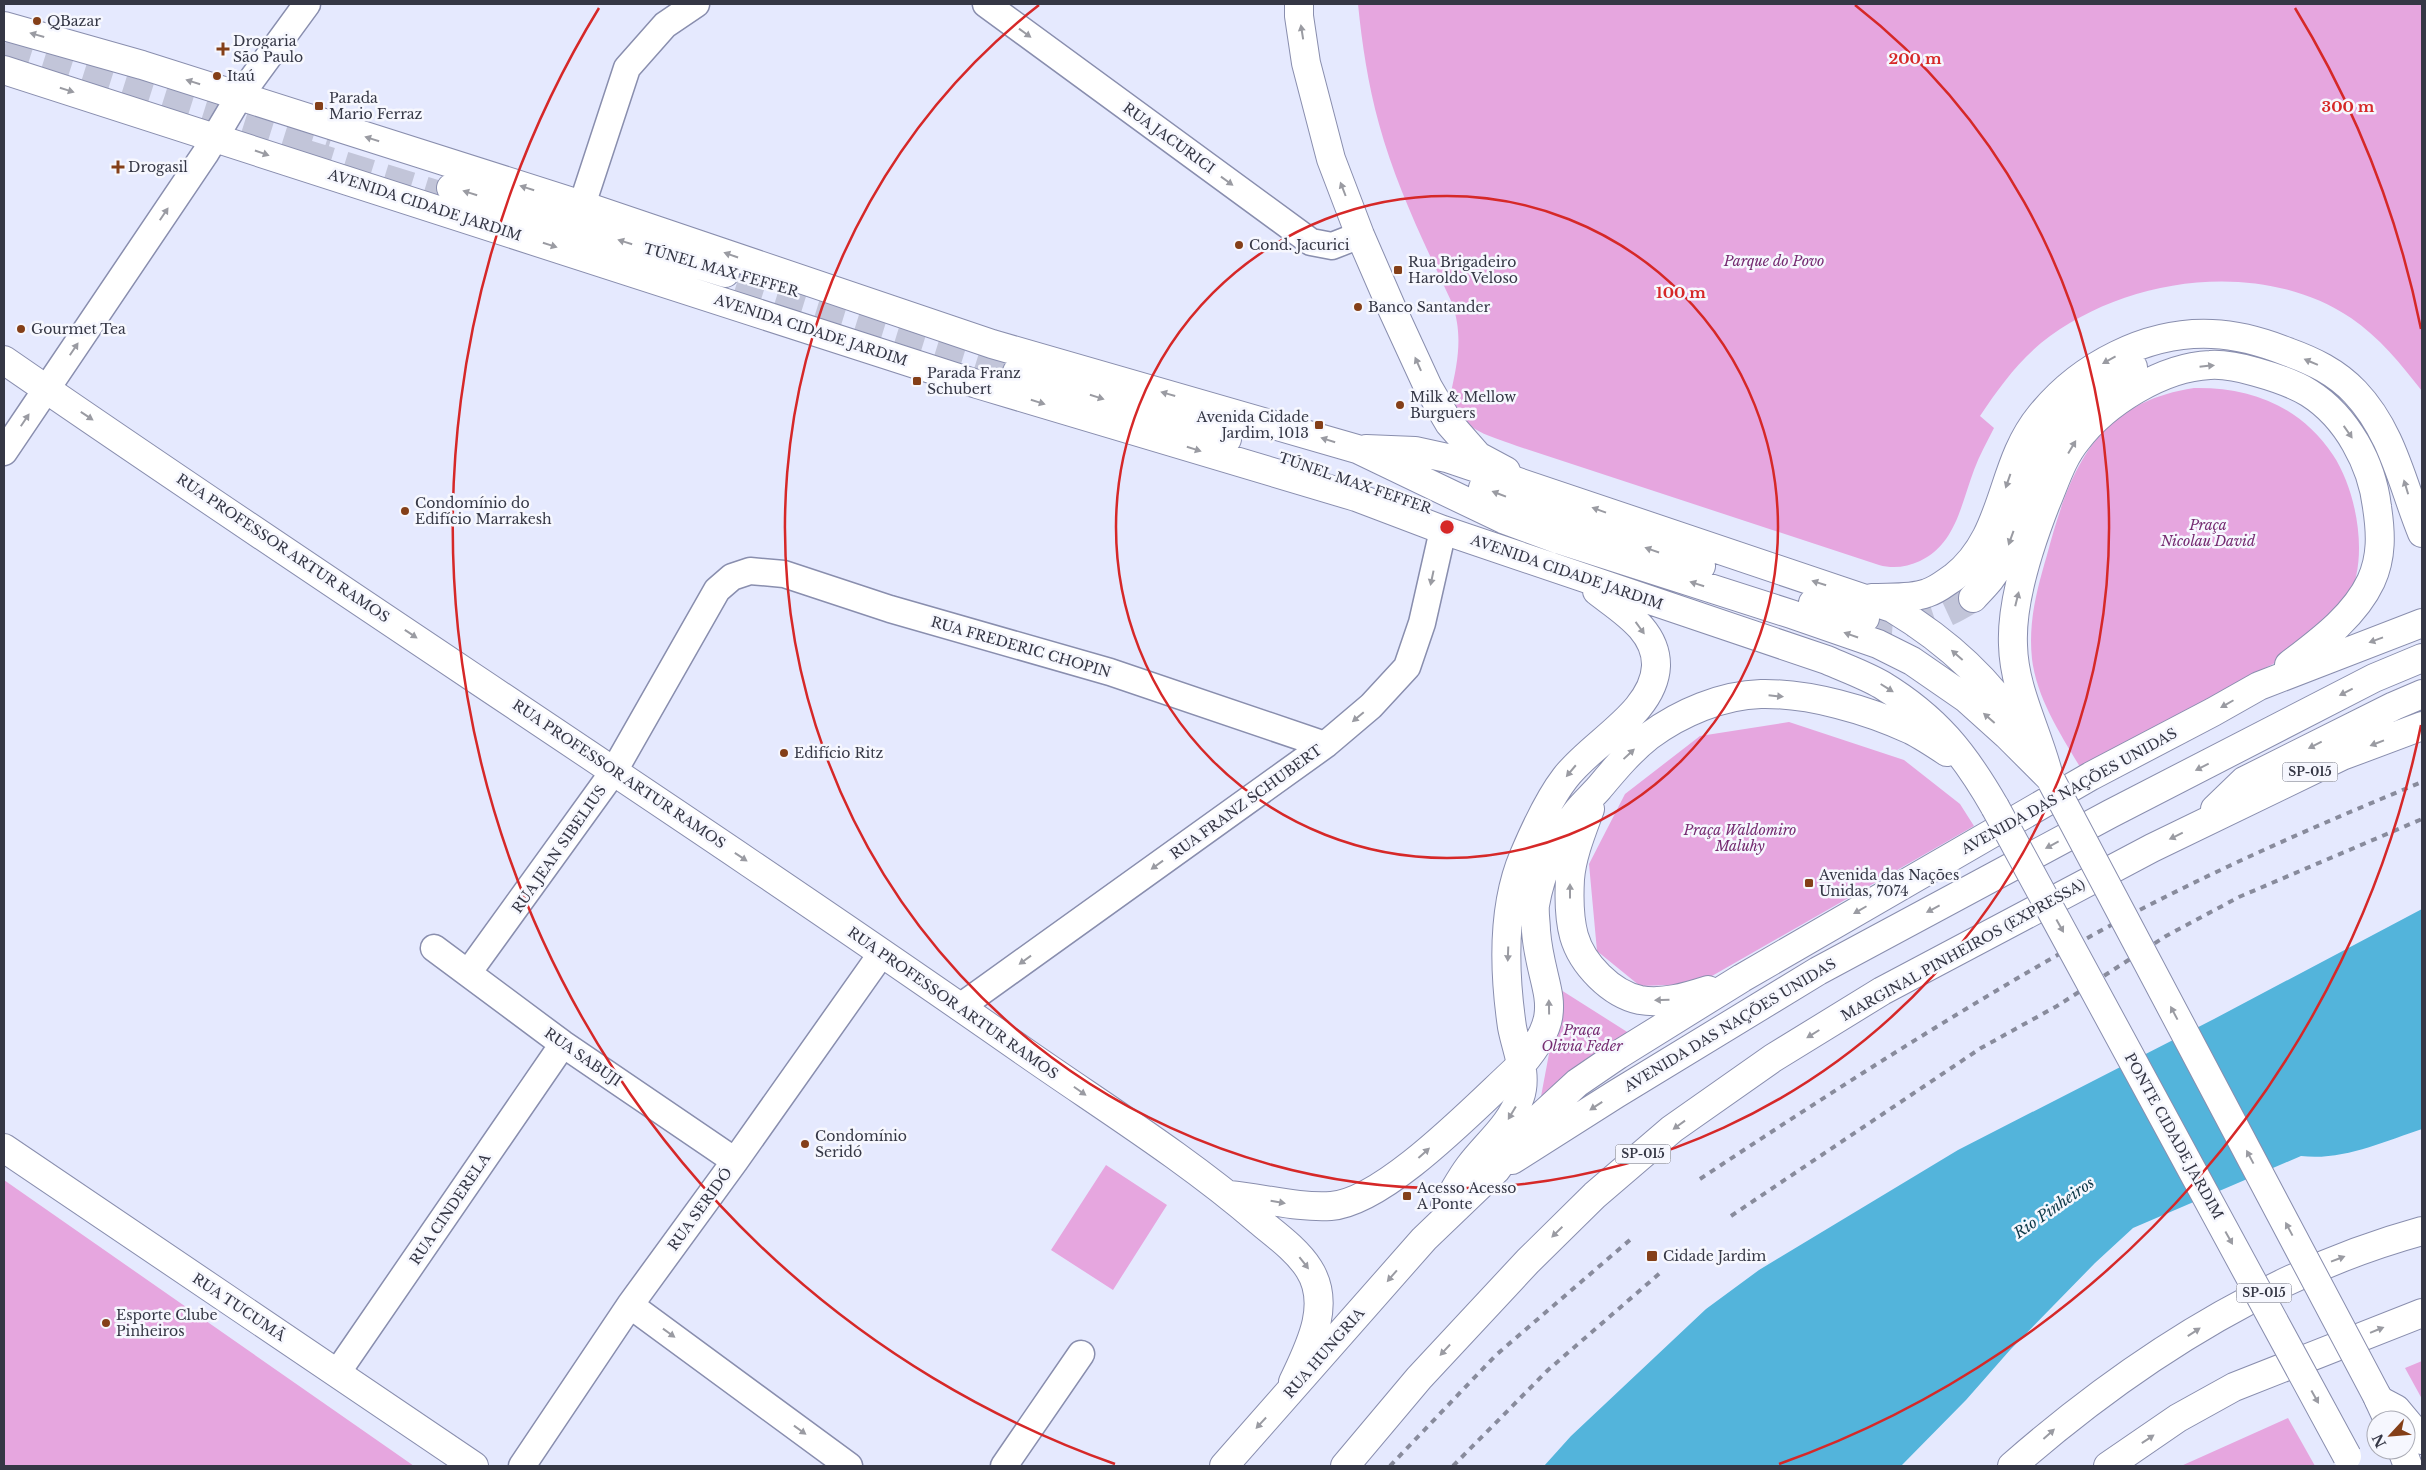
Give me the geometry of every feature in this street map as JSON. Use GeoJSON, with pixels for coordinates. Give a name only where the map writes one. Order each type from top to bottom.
{"type":"FeatureCollection","features":[{"type":"Feature","properties":{"kind":"main road"},"geometry":{"type":"LineString","coordinates":[[1299,4],[1306,63],[1331,159],[1360,235],[1428,387],[1449,423],[1478,456],[1531,486]]}},
{"type":"Feature","properties":{"kind":"main road","name":"AVENIDA CIDADE JARDIM"},"geometry":{"type":"LineString","coordinates":[[4,26],[142,65],[582,205],[992,344],[1357,449],[1502,519],[1878,644],[1912,661],[1967,699],[2008,735],[2050,779]]}},
{"type":"Feature","properties":{"kind":"main road","name":"AVENIDA CIDADE JARDIM"},"geometry":{"type":"LineString","coordinates":[[4,70],[978,384],[1356,497],[1442,530],[1827,660],[1881,685],[1920,710],[1949,738],[1972,767],[1995,807]]}},
{"type":"Feature","properties":{"kind":"main road","name":"TÚNEL MAX FEFFER"},"geometry":{"type":"LineString","coordinates":[[451,188],[743,279],[992,344]]}},
{"type":"Feature","properties":{"kind":"main road"},"geometry":{"type":"LineString","coordinates":[[1357,449],[1437,471],[1639,545],[1791,596],[1865,608],[1926,594],[1941,587],[1970,562],[1981,548],[1991,530],[2023,442],[2039,417],[2062,391],[2088,372],[2115,356],[2149,342],[2182,334],[2212,334],[2257,340],[2326,368],[2354,392],[2378,421],[2398,461],[2422,533]]}},
{"type":"Feature","properties":{"kind":"main road"},"geometry":{"type":"LineString","coordinates":[[1973,598],[1989,581],[2000,565],[2037,462],[2054,434],[2087,396],[2140,363],[2175,350],[2195,345],[2257,340]]}},
{"type":"Feature","properties":{"kind":"main road","name":"RUA PROFESSOR ARTUR RAMOS"},"geometry":{"type":"LineString","coordinates":[[4,360],[882,953],[1229,1195],[1301,1258],[1311,1272],[1317,1288],[1319,1304],[1315,1334],[1289,1393]]}},
{"type":"Feature","properties":{"kind":"main road"},"geometry":{"type":"LineString","coordinates":[[2259,686],[2332,630],[2351,611],[2370,581],[2379,559],[2381,532],[2374,486],[2358,447],[2342,424],[2309,393],[2274,377],[2240,368],[2209,365],[2177,372],[2145,385],[2116,402],[2076,441],[2060,468],[2041,516],[2015,604],[2013,648],[2022,696],[2044,755],[2050,779],[2381,1405],[2396,1409],[2422,1440]]}},
{"type":"Feature","properties":{"kind":"main road","name":"TÚNEL MAX FEFFER"},"geometry":{"type":"LineString","coordinates":[[1017,372],[1291,460],[1779,632],[1827,660]]}},
{"type":"Feature","properties":{"kind":"main road","name":"AVENIDA CIDADE JARDIM"},"geometry":{"type":"LineString","coordinates":[[1357,449],[1415,450],[1447,458],[1624,519],[1865,608],[1892,608],[1943,642],[1974,669],[2017,723],[2050,779]]}},
{"type":"Feature","properties":{"kind":"main road"},"geometry":{"type":"LineString","coordinates":[[1424,1239],[1468,1168],[1512,1114],[1521,1096],[1523,1078],[1513,1029],[1507,956],[1510,905],[1523,856],[1545,811],[1564,779],[1576,764],[1632,714],[1648,692],[1654,679],[1656,664],[1649,642],[1639,625],[1626,611],[1576,575]]}},
{"type":"Feature","properties":{"kind":"main road","name":"AVENIDA DAS NAÇÕES UNIDAS"},"geometry":{"type":"LineString","coordinates":[[1424,1239],[1496,1170],[1525,1131],[1577,1083],[1618,1055],[1742,978],[2091,776],[2259,686],[2422,623]]}},
{"type":"Feature","properties":{"kind":"main road","name":"AVENIDA DAS NAÇÕES UNIDAS"},"geometry":{"type":"LineString","coordinates":[[1496,1170],[1616,1094],[1818,971],[2110,814],[2374,678],[2422,658]]}},
{"type":"Feature","properties":{"kind":"main road","name":"RUA PROFESSOR ARTUR RAMOS"},"geometry":{"type":"LineString","coordinates":[[1229,1195],[1299,1205],[1325,1206],[1363,1198],[1418,1158],[1521,1065],[1541,1040],[1548,1022],[1550,1006],[1538,949],[1534,907],[1544,867],[1571,819],[1625,758],[1650,736],[1689,713],[1723,700],[1761,694],[1809,699],[1862,711],[1912,731],[1972,767]]}},
{"type":"Feature","properties":{"kind":"main road"},"geometry":{"type":"LineString","coordinates":[[2200,824],[2244,781],[2394,706],[2422,694]]}},
{"type":"Feature","properties":{"kind":"main road","name":"MARGINAL PINHEIROS (EXPRESSA)"},"geometry":{"type":"LineString","coordinates":[[1345,1466],[1419,1378],[1528,1261],[1595,1196],[1672,1130],[1773,1058],[1882,991],[2200,824],[2342,756],[2422,726]]}},
{"type":"Feature","properties":{"kind":"main road"},"geometry":{"type":"LineString","coordinates":[[1597,790],[1580,836],[1570,878],[1570,915],[1574,937],[1586,960],[1616,990],[1640,1000],[1664,1001],[1690,996],[1742,978]]}},
{"type":"Feature","properties":{"kind":"main road","name":"PONTE CIDADE JARDIM"},"geometry":{"type":"LineString","coordinates":[[1995,807],[2349,1461]]}},
{"type":"Feature","properties":{"kind":"main road","name":"RUA TUCUMÃ"},"geometry":{"type":"LineString","coordinates":[[4,1148],[474,1466]]}},
{"type":"Feature","properties":{"kind":"main road","name":"SP-015"},"geometry":{"type":"LineString","coordinates":[[2012,1466],[2058,1426],[2153,1359],[2220,1316],[2298,1275],[2382,1242],[2422,1230]]}},
{"type":"Feature","properties":{"kind":"main road","name":"RUA HUNGRIA"},"geometry":{"type":"LineString","coordinates":[[1224,1466],[1424,1239]]}},
{"type":"Feature","properties":{"kind":"main road"},"geometry":{"type":"LineString","coordinates":[[2108,1466],[2178,1418],[2234,1387],[2422,1313]]}},
{"type":"Feature","properties":{"kind":"street"},"geometry":{"type":"LineString","coordinates":[[4,452],[216,137],[239,97],[308,4]]}},
{"type":"Feature","properties":{"kind":"street"},"geometry":{"type":"LineString","coordinates":[[582,205],[627,68],[665,25],[696,4]]}},
{"type":"Feature","properties":{"kind":"street","name":"RUA JACURICI"},"geometry":{"type":"LineString","coordinates":[[986,4],[1311,242],[1332,246],[1360,235]]}},
{"type":"Feature","properties":{"kind":"street","name":"RUA FRANZ SCHUBERT"},"geometry":{"type":"LineString","coordinates":[[960,1007],[1325,745],[1371,706],[1407,667],[1422,623],[1442,530]]}},
{"type":"Feature","properties":{"kind":"street","name":"RUA FREDERIC CHOPIN"},"geometry":{"type":"LineString","coordinates":[[717,590],[732,577],[750,571],[784,574],[890,609],[1110,672],[1325,745]]}},
{"type":"Feature","properties":{"kind":"street","name":"RUA JEAN SIBELIUS"},"geometry":{"type":"LineString","coordinates":[[468,974],[614,771],[717,590]]}},
{"type":"Feature","properties":{"kind":"street","name":"RUA SABUJI"},"geometry":{"type":"LineString","coordinates":[[434,948],[563,1044],[735,1161]]}},
{"type":"Feature","properties":{"kind":"street","name":"RUA SERIDÓ"},"geometry":{"type":"LineString","coordinates":[[522,1466],[630,1304],[735,1161],[882,953]]}},
{"type":"Feature","properties":{"kind":"street","name":"RUA CINDERELA"},"geometry":{"type":"LineString","coordinates":[[338,1373],[563,1044]]}},
{"type":"Feature","properties":{"kind":"street"},"geometry":{"type":"LineString","coordinates":[[630,1304],[849,1466]]}},
{"type":"Feature","properties":{"kind":"street"},"geometry":{"type":"LineString","coordinates":[[1004,1466],[1081,1354]]}},
{"type":"Feature","properties":{"kind":"green space","name":"Parque do Povo"},"geometry":{"type":"Polygon","coordinates":[[[1358,4],[2422,4],[2422,391],[2398,361],[2361,325],[2315,299],[2276,287],[2235,282],[2193,283],[2151,290],[2111,303],[2074,320],[2041,343],[2023,359],[2008,377],[1980,416],[1994,428],[1976,465],[1956,522],[1949,534],[1932,554],[1910,565],[1895,567],[1879,565],[1494,438],[1467,423],[1455,405],[1451,392],[1458,348],[1455,314],[1452,303],[1412,215],[1386,147],[1369,79],[1358,4]]]}},
{"type":"Feature","properties":{"kind":"green space","name":"Praça Nicolau David"},"geometry":{"type":"Polygon","coordinates":[[[2194,388],[2235,391],[2272,403],[2290,412],[2320,438],[2333,455],[2341,470],[2349,487],[2354,506],[2359,546],[2358,566],[2354,584],[2347,600],[2337,614],[2320,634],[2309,643],[2083,772],[2045,704],[2039,689],[2032,659],[2031,632],[2034,606],[2056,524],[2078,468],[2092,445],[2110,425],[2133,408],[2160,396],[2194,388]]]}},
{"type":"Feature","properties":{"kind":"green space","name":"Praça Waldomiro Maluhy"},"geometry":{"type":"Polygon","coordinates":[[[1789,722],[1904,760],[1960,804],[1974,826],[1698,984],[1640,986],[1597,951],[1589,864],[1625,794],[1700,736],[1789,722]]]}},
{"type":"Feature","properties":{"kind":"green space","name":"Praça Olivia Feder"},"geometry":{"type":"Polygon","coordinates":[[[1561,990],[1632,1035],[1539,1107],[1561,990]]]}},
{"type":"Feature","properties":{"kind":"green space"},"geometry":{"type":"Polygon","coordinates":[[[1106,1165],[1167,1205],[1113,1290],[1051,1250],[1106,1165]]]}},
{"type":"Feature","properties":{"kind":"green space","name":"Esporte Clube Pinheiros"},"geometry":{"type":"Polygon","coordinates":[[[4,1180],[414,1466],[4,1466],[4,1180]]]}},
{"type":"Feature","properties":{"kind":"green space"},"geometry":{"type":"Polygon","coordinates":[[[2422,1361],[2422,1399],[2405,1368],[2422,1361]]]}},
{"type":"Feature","properties":{"kind":"green space"},"geometry":{"type":"Polygon","coordinates":[[[2288,1418],[2315,1466],[2181,1466],[2288,1418]]]}},
{"type":"Feature","properties":{"kind":"water","name":"Rio Pinheiros"},"geometry":{"type":"Polygon","coordinates":[[[2422,909],[2422,1129],[2377,1145],[2347,1153],[2332,1156],[2301,1156],[2133,1228],[2095,1263],[2010,1350],[1966,1400],[1901,1466],[1544,1466],[1571,1436],[1706,1309],[1759,1270],[1958,1150],[2214,1019],[2422,909]]]}},
{"type":"Feature","properties":{"kind":"tunnel"},"geometry":{"type":"LineString","coordinates":[[4,47],[328,149]]}},
{"type":"Feature","properties":{"kind":"tunnel"},"geometry":{"type":"LineString","coordinates":[[304,153],[475,206]]}},
{"type":"Feature","properties":{"kind":"tunnel"},"geometry":{"type":"LineString","coordinates":[[696,273],[1017,372]]}},
{"type":"Feature","properties":{"kind":"tunnel"},"geometry":{"type":"LineString","coordinates":[[1865,618],[1896,622],[1922,621],[1946,613],[1973,598]]}},
{"type":"Feature","properties":{"kind":"railway"},"geometry":{"type":"LineString","coordinates":[[1700,1179],[1893,1054],[2041,964],[2131,914],[2213,873],[2422,782]]}},
{"type":"Feature","properties":{"kind":"railway"},"geometry":{"type":"LineString","coordinates":[[1731,1216],[1981,1048],[2057,1006],[2166,936],[2239,897],[2422,819]]}},
{"type":"Feature","properties":{"kind":"railway"},"geometry":{"type":"LineString","coordinates":[[1390,1466],[1496,1355],[1631,1239]]}},
{"type":"Feature","properties":{"kind":"railway"},"geometry":{"type":"LineString","coordinates":[[1453,1466],[1548,1370],[1660,1273]]}},
{"type":"Feature","properties":{"kind":"place","name":"QBazar"},"geometry":{"type":"Point","coordinates":[37,21]}},
{"type":"Feature","properties":{"kind":"place","name":"Drogaria São Paulo"},"geometry":{"type":"Point","coordinates":[223,49]}},
{"type":"Feature","properties":{"kind":"place","name":"Itaú"},"geometry":{"type":"Point","coordinates":[217,76]}},
{"type":"Feature","properties":{"kind":"place","name":"Parada Mario Ferraz"},"geometry":{"type":"Point","coordinates":[319,106]}},
{"type":"Feature","properties":{"kind":"place","name":"Drogasil"},"geometry":{"type":"Point","coordinates":[118,167]}},
{"type":"Feature","properties":{"kind":"place","name":"Cond. Jacurici"},"geometry":{"type":"Point","coordinates":[1239,245]}},
{"type":"Feature","properties":{"kind":"place","name":"Rua Brigadeiro Haroldo Veloso"},"geometry":{"type":"Point","coordinates":[1398,270]}},
{"type":"Feature","properties":{"kind":"place","name":"Banco Santander"},"geometry":{"type":"Point","coordinates":[1358,307]}},
{"type":"Feature","properties":{"kind":"place","name":"Gourmet Tea"},"geometry":{"type":"Point","coordinates":[21,329]}},
{"type":"Feature","properties":{"kind":"place","name":"Parada Franz Schubert"},"geometry":{"type":"Point","coordinates":[917,381]}},
{"type":"Feature","properties":{"kind":"place","name":"Milk & Mellow Burguers"},"geometry":{"type":"Point","coordinates":[1400,405]}},
{"type":"Feature","properties":{"kind":"place","name":"Avenida Cidade Jardim, 1013"},"geometry":{"type":"Point","coordinates":[1319,425]}},
{"type":"Feature","properties":{"kind":"place","name":"Condomínio do Edifício Marrakesh"},"geometry":{"type":"Point","coordinates":[405,511]}},
{"type":"Feature","properties":{"kind":"place","name":"Edifício Ritz"},"geometry":{"type":"Point","coordinates":[784,753]}},
{"type":"Feature","properties":{"kind":"place","name":"Avenida das Nações Unidas, 7074"},"geometry":{"type":"Point","coordinates":[1809,883]}},
{"type":"Feature","properties":{"kind":"place","name":"Condomínio Seridó"},"geometry":{"type":"Point","coordinates":[805,1144]}},
{"type":"Feature","properties":{"kind":"place","name":"Acesso Acesso A Ponte"},"geometry":{"type":"Point","coordinates":[1407,1196]}},
{"type":"Feature","properties":{"kind":"place","name":"Cidade Jardim"},"geometry":{"type":"Point","coordinates":[1652,1256]}},
{"type":"Feature","properties":{"kind":"place","name":"Esporte Clube Pinheiros"},"geometry":{"type":"Point","coordinates":[106,1323]}}]}
